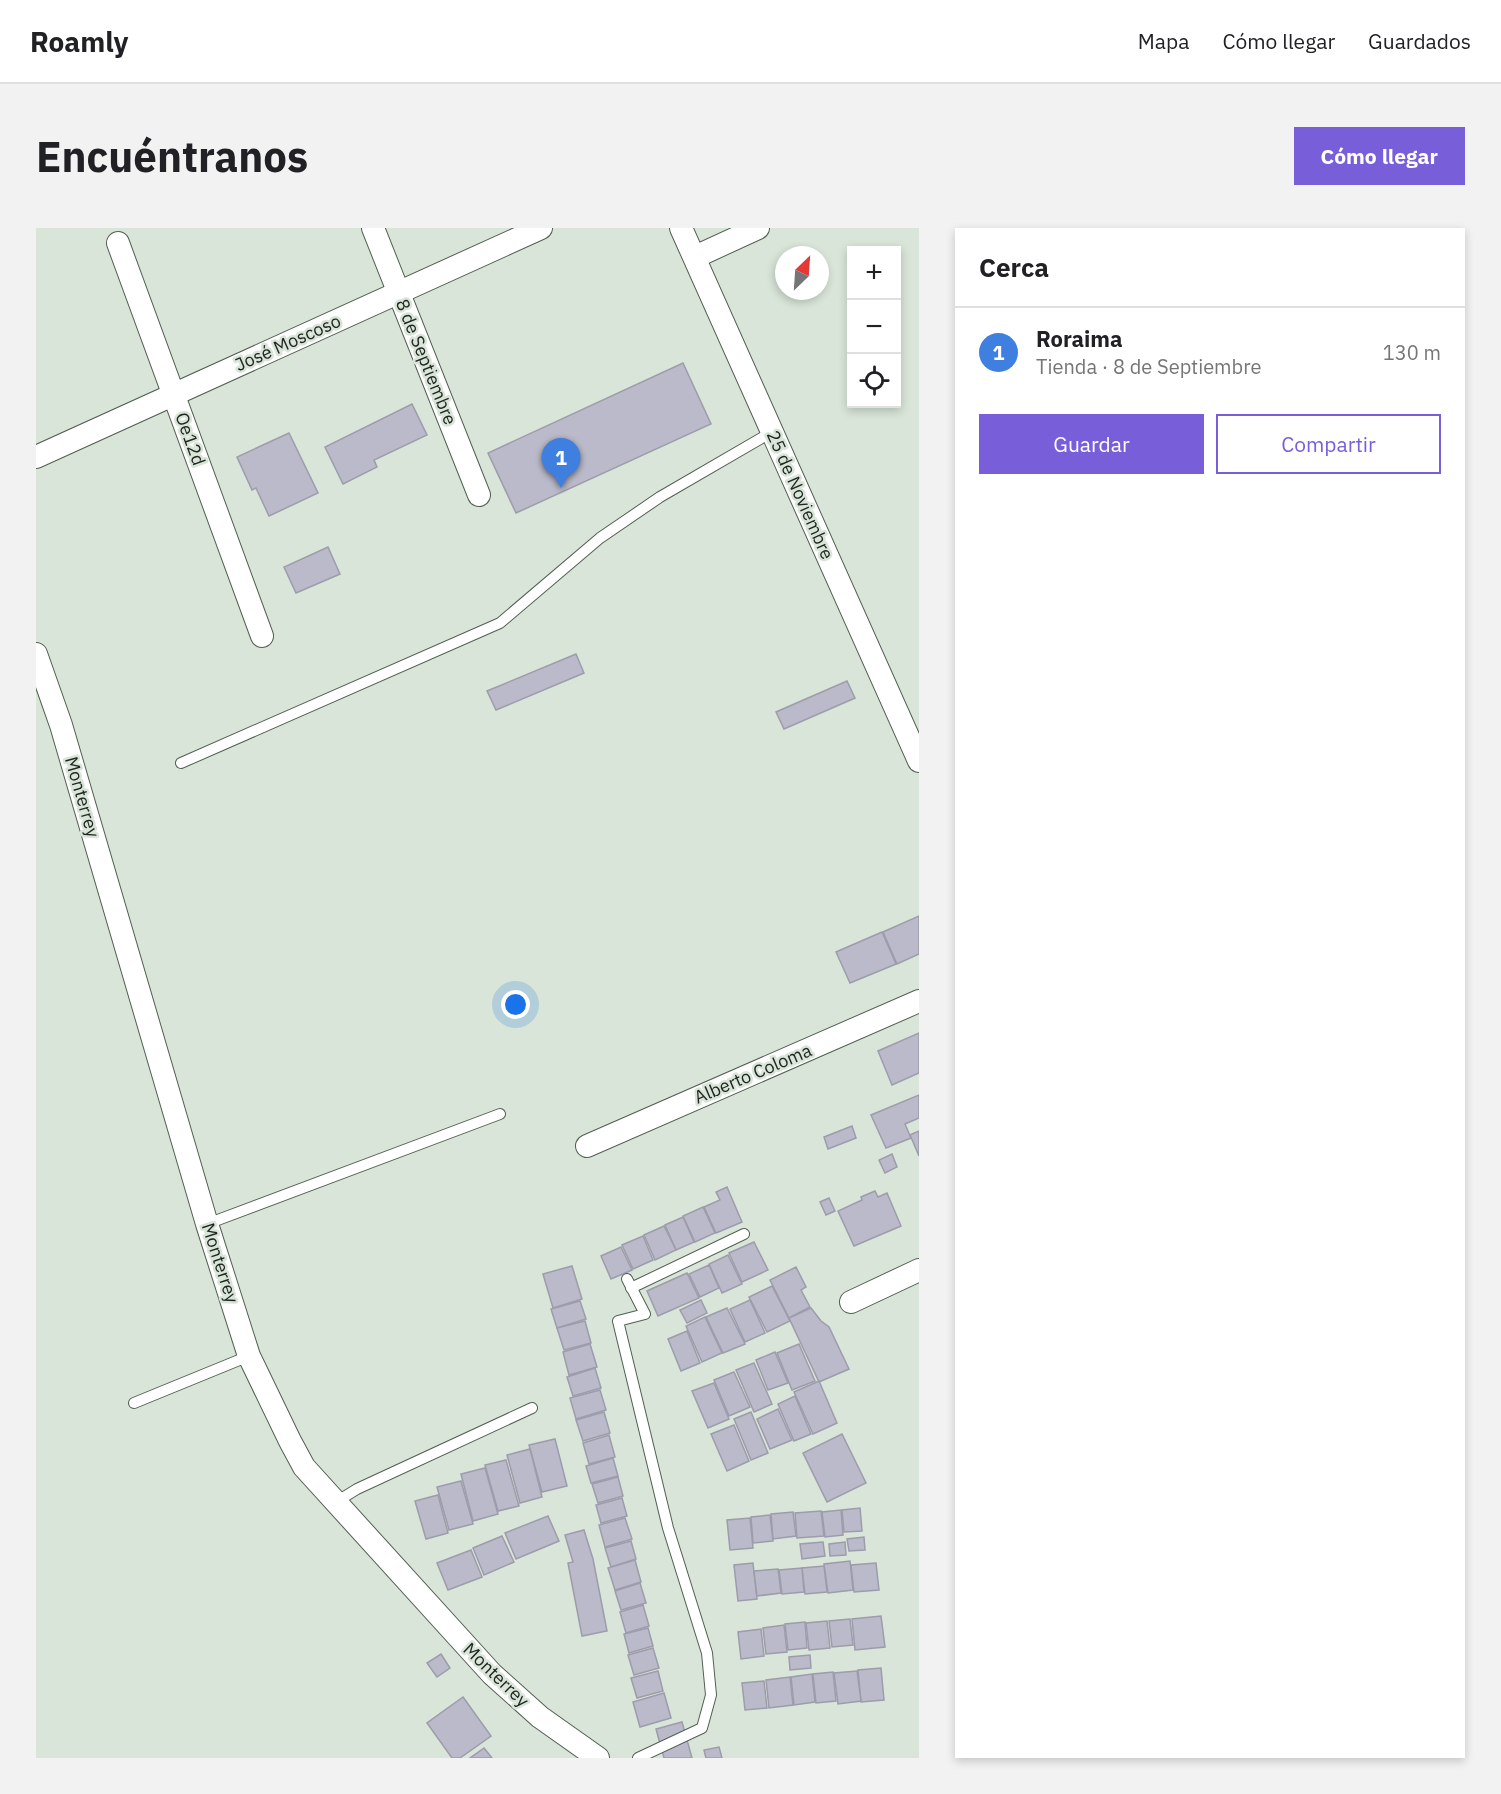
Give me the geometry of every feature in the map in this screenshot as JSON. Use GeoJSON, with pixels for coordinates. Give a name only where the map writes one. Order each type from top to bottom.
{"type":"FeatureCollection","features":[{"type":"Feature","properties":{"kind":"street","name":"8 de Septiembre"},"geometry":{"type":"LineString","coordinates":[[373,228],[479,495]]}},
{"type":"Feature","properties":{"kind":"street","name":"José Moscoso"},"geometry":{"type":"LineString","coordinates":[[36,457],[541,228]]}},
{"type":"Feature","properties":{"kind":"street","name":"25 de Noviembre"},"geometry":{"type":"LineString","coordinates":[[681,228],[919,761]]}},
{"type":"Feature","properties":{"kind":"street"},"geometry":{"type":"LineString","coordinates":[[695,257],[758,228]]}},
{"type":"Feature","properties":{"kind":"street","name":"Oe12d"},"geometry":{"type":"LineString","coordinates":[[118,243],[262,636]]}},
{"type":"Feature","properties":{"kind":"street","name":"Monterrey"},"geometry":{"type":"LineString","coordinates":[[36,654],[61,725],[207,1224],[249,1356],[290,1442],[304,1467],[492,1674],[540,1717],[598,1758]]}},
{"type":"Feature","properties":{"kind":"street","name":"Alberto Coloma"},"geometry":{"type":"LineString","coordinates":[[587,1146],[919,1001]]}},
{"type":"Feature","properties":{"kind":"street"},"geometry":{"type":"LineString","coordinates":[[851,1302],[919,1270]]}},
{"type":"Feature","properties":{"kind":"lane"},"geometry":{"type":"LineString","coordinates":[[181,763],[500,623],[600,538],[660,497],[771,432]]}},
{"type":"Feature","properties":{"kind":"lane"},"geometry":{"type":"LineString","coordinates":[[207,1224],[500,1114]]}},
{"type":"Feature","properties":{"kind":"lane"},"geometry":{"type":"LineString","coordinates":[[638,1758],[702,1728],[711,1695],[707,1653],[668,1528],[618,1321],[645,1314],[629,1284],[744,1234]]}},
{"type":"Feature","properties":{"kind":"lane"},"geometry":{"type":"LineString","coordinates":[[134,1403],[249,1356]]}},
{"type":"Feature","properties":{"kind":"lane"},"geometry":{"type":"LineString","coordinates":[[336,1502],[357,1489],[532,1408]]}},
{"type":"Feature","properties":{"kind":"building"},"geometry":{"type":"Polygon","coordinates":[[[683,363],[711,424],[516,513],[488,453],[683,363]]]}},
{"type":"Feature","properties":{"kind":"building"},"geometry":{"type":"Polygon","coordinates":[[[412,404],[427,435],[374,460],[377,467],[343,484],[325,447],[412,404]]]}},
{"type":"Feature","properties":{"kind":"building"},"geometry":{"type":"Polygon","coordinates":[[[289,433],[318,493],[269,516],[256,488],[252,490],[237,457],[289,433]]]}},
{"type":"Feature","properties":{"kind":"building"},"geometry":{"type":"Polygon","coordinates":[[[328,547],[340,574],[296,593],[284,567],[328,547]]]}},
{"type":"Feature","properties":{"kind":"building"},"geometry":{"type":"Polygon","coordinates":[[[576,654],[584,673],[496,710],[487,691],[576,654]]]}},
{"type":"Feature","properties":{"kind":"building"},"geometry":{"type":"Polygon","coordinates":[[[847,681],[855,698],[784,729],[776,712],[847,681]]]}},
{"type":"Feature","properties":{"kind":"building"},"geometry":{"type":"Polygon","coordinates":[[[919,916],[919,954],[897,964],[883,932],[919,916]]]}},
{"type":"Feature","properties":{"kind":"building"},"geometry":{"type":"Polygon","coordinates":[[[882,932],[896,964],[850,983],[836,952],[882,932]]]}},
{"type":"Feature","properties":{"kind":"building"},"geometry":{"type":"Polygon","coordinates":[[[919,1033],[919,1073],[892,1085],[878,1051],[919,1033]]]}},
{"type":"Feature","properties":{"kind":"building"},"geometry":{"type":"Polygon","coordinates":[[[919,1095],[919,1118],[905,1124],[911,1138],[886,1148],[871,1115],[919,1095]]]}},
{"type":"Feature","properties":{"kind":"building"},"geometry":{"type":"Polygon","coordinates":[[[852,1126],[856,1138],[828,1149],[824,1137],[852,1126]]]}},
{"type":"Feature","properties":{"kind":"building"},"geometry":{"type":"Polygon","coordinates":[[[919,1131],[919,1156],[910,1135],[919,1131]]]}},
{"type":"Feature","properties":{"kind":"building"},"geometry":{"type":"Polygon","coordinates":[[[892,1154],[897,1167],[885,1173],[879,1160],[892,1154]]]}},
{"type":"Feature","properties":{"kind":"building"},"geometry":{"type":"Polygon","coordinates":[[[727,1187],[742,1222],[716,1233],[704,1207],[720,1200],[716,1192],[727,1187]]]}},
{"type":"Feature","properties":{"kind":"building"},"geometry":{"type":"Polygon","coordinates":[[[875,1191],[878,1197],[887,1193],[901,1226],[854,1246],[838,1211],[875,1191]]]}},
{"type":"Feature","properties":{"kind":"building"},"geometry":{"type":"Polygon","coordinates":[[[829,1198],[835,1211],[826,1215],[820,1202],[829,1198]]]}},
{"type":"Feature","properties":{"kind":"building"},"geometry":{"type":"Polygon","coordinates":[[[703,1207],[715,1233],[695,1242],[683,1216],[703,1207]]]}},
{"type":"Feature","properties":{"kind":"building"},"geometry":{"type":"Polygon","coordinates":[[[683,1217],[694,1242],[676,1250],[665,1225],[683,1217]]]}},
{"type":"Feature","properties":{"kind":"building"},"geometry":{"type":"Polygon","coordinates":[[[664,1226],[676,1250],[655,1260],[644,1235],[664,1226]]]}},
{"type":"Feature","properties":{"kind":"building"},"geometry":{"type":"Polygon","coordinates":[[[643,1236],[653,1260],[633,1269],[622,1245],[643,1236]]]}},
{"type":"Feature","properties":{"kind":"building"},"geometry":{"type":"Polygon","coordinates":[[[754,1242],[768,1270],[742,1282],[729,1253],[754,1242]]]}},
{"type":"Feature","properties":{"kind":"building"},"geometry":{"type":"Polygon","coordinates":[[[621,1247],[632,1270],[611,1279],[601,1256],[621,1247]]]}},
{"type":"Feature","properties":{"kind":"building"},"geometry":{"type":"Polygon","coordinates":[[[728,1255],[742,1284],[722,1293],[709,1264],[728,1255]]]}},
{"type":"Feature","properties":{"kind":"building"},"geometry":{"type":"Polygon","coordinates":[[[709,1265],[719,1288],[700,1297],[689,1274],[709,1265]]]}},
{"type":"Feature","properties":{"kind":"building"},"geometry":{"type":"Polygon","coordinates":[[[572,1266],[582,1299],[553,1308],[543,1274],[572,1266]]]}},
{"type":"Feature","properties":{"kind":"building"},"geometry":{"type":"Polygon","coordinates":[[[796,1267],[806,1287],[801,1290],[810,1307],[789,1318],[770,1280],[796,1267]]]}},
{"type":"Feature","properties":{"kind":"building"},"geometry":{"type":"Polygon","coordinates":[[[687,1273],[699,1298],[658,1316],[647,1291],[687,1273]]]}},
{"type":"Feature","properties":{"kind":"building"},"geometry":{"type":"Polygon","coordinates":[[[772,1286],[790,1321],[767,1332],[749,1297],[772,1286]]]}},
{"type":"Feature","properties":{"kind":"building"},"geometry":{"type":"Polygon","coordinates":[[[701,1300],[707,1313],[687,1323],[680,1310],[701,1300]]]}},
{"type":"Feature","properties":{"kind":"building"},"geometry":{"type":"Polygon","coordinates":[[[750,1300],[765,1333],[745,1342],[730,1309],[750,1300]]]}},
{"type":"Feature","properties":{"kind":"building"},"geometry":{"type":"Polygon","coordinates":[[[580,1301],[586,1319],[557,1328],[551,1309],[580,1301]]]}},
{"type":"Feature","properties":{"kind":"building"},"geometry":{"type":"Polygon","coordinates":[[[727,1308],[745,1344],[723,1353],[706,1317],[727,1308]]]}},
{"type":"Feature","properties":{"kind":"building"},"geometry":{"type":"Polygon","coordinates":[[[811,1308],[829,1327],[849,1369],[819,1382],[789,1318],[811,1308]]]}},
{"type":"Feature","properties":{"kind":"building"},"geometry":{"type":"Polygon","coordinates":[[[705,1317],[722,1353],[702,1362],[686,1326],[705,1317]]]}},
{"type":"Feature","properties":{"kind":"building"},"geometry":{"type":"Polygon","coordinates":[[[585,1321],[591,1343],[564,1350],[557,1328],[585,1321]]]}},
{"type":"Feature","properties":{"kind":"building"},"geometry":{"type":"Polygon","coordinates":[[[687,1331],[700,1363],[681,1371],[668,1339],[687,1331]]]}},
{"type":"Feature","properties":{"kind":"building"},"geometry":{"type":"Polygon","coordinates":[[[590,1344],[597,1367],[569,1375],[563,1352],[590,1344]]]}},
{"type":"Feature","properties":{"kind":"building"},"geometry":{"type":"Polygon","coordinates":[[[799,1344],[815,1381],[792,1390],[777,1353],[799,1344]]]}},
{"type":"Feature","properties":{"kind":"building"},"geometry":{"type":"Polygon","coordinates":[[[775,1352],[788,1383],[768,1390],[756,1360],[775,1352]]]}},
{"type":"Feature","properties":{"kind":"building"},"geometry":{"type":"Polygon","coordinates":[[[754,1363],[772,1404],[754,1412],[736,1370],[754,1363]]]}},
{"type":"Feature","properties":{"kind":"building"},"geometry":{"type":"Polygon","coordinates":[[[595,1368],[601,1388],[573,1396],[567,1377],[595,1368]]]}},
{"type":"Feature","properties":{"kind":"building"},"geometry":{"type":"Polygon","coordinates":[[[734,1372],[750,1407],[729,1416],[714,1380],[734,1372]]]}},
{"type":"Feature","properties":{"kind":"building"},"geometry":{"type":"Polygon","coordinates":[[[819,1381],[837,1423],[813,1434],[794,1392],[819,1381]]]}},
{"type":"Feature","properties":{"kind":"building"},"geometry":{"type":"Polygon","coordinates":[[[714,1383],[729,1419],[708,1428],[692,1391],[714,1383]]]}},
{"type":"Feature","properties":{"kind":"building"},"geometry":{"type":"Polygon","coordinates":[[[600,1390],[606,1410],[576,1419],[570,1398],[600,1390]]]}},
{"type":"Feature","properties":{"kind":"building"},"geometry":{"type":"Polygon","coordinates":[[[795,1396],[811,1434],[794,1441],[778,1404],[795,1396]]]}},
{"type":"Feature","properties":{"kind":"building"},"geometry":{"type":"Polygon","coordinates":[[[778,1409],[792,1440],[770,1449],[757,1419],[778,1409]]]}},
{"type":"Feature","properties":{"kind":"building"},"geometry":{"type":"Polygon","coordinates":[[[604,1412],[610,1433],[583,1441],[576,1420],[604,1412]]]}},
{"type":"Feature","properties":{"kind":"building"},"geometry":{"type":"Polygon","coordinates":[[[751,1412],[768,1453],[751,1460],[734,1419],[751,1412]]]}},
{"type":"Feature","properties":{"kind":"building"},"geometry":{"type":"Polygon","coordinates":[[[734,1425],[749,1461],[727,1471],[711,1434],[734,1425]]]}},
{"type":"Feature","properties":{"kind":"building"},"geometry":{"type":"Polygon","coordinates":[[[842,1434],[866,1483],[827,1502],[803,1453],[842,1434]]]}},
{"type":"Feature","properties":{"kind":"building"},"geometry":{"type":"Polygon","coordinates":[[[609,1435],[615,1457],[589,1464],[583,1443],[609,1435]]]}},
{"type":"Feature","properties":{"kind":"building"},"geometry":{"type":"Polygon","coordinates":[[[555,1439],[567,1486],[542,1492],[529,1445],[555,1439]]]}},
{"type":"Feature","properties":{"kind":"building"},"geometry":{"type":"Polygon","coordinates":[[[530,1449],[542,1497],[520,1503],[507,1455],[530,1449]]]}},
{"type":"Feature","properties":{"kind":"building"},"geometry":{"type":"Polygon","coordinates":[[[613,1458],[618,1476],[591,1483],[586,1466],[613,1458]]]}},
{"type":"Feature","properties":{"kind":"building"},"geometry":{"type":"Polygon","coordinates":[[[506,1460],[519,1506],[498,1511],[485,1465],[506,1460]]]}},
{"type":"Feature","properties":{"kind":"building"},"geometry":{"type":"Polygon","coordinates":[[[485,1468],[498,1514],[473,1521],[461,1474],[485,1468]]]}},
{"type":"Feature","properties":{"kind":"building"},"geometry":{"type":"Polygon","coordinates":[[[618,1477],[623,1496],[598,1503],[592,1484],[618,1477]]]}},
{"type":"Feature","properties":{"kind":"building"},"geometry":{"type":"Polygon","coordinates":[[[461,1481],[473,1524],[449,1530],[437,1487],[461,1481]]]}},
{"type":"Feature","properties":{"kind":"building"},"geometry":{"type":"Polygon","coordinates":[[[438,1495],[448,1533],[426,1539],[415,1501],[438,1495]]]}},
{"type":"Feature","properties":{"kind":"building"},"geometry":{"type":"Polygon","coordinates":[[[622,1498],[627,1516],[601,1523],[596,1505],[622,1498]]]}},
{"type":"Feature","properties":{"kind":"building"},"geometry":{"type":"Polygon","coordinates":[[[860,1508],[862,1531],[844,1532],[842,1510],[860,1508]]]}},
{"type":"Feature","properties":{"kind":"building"},"geometry":{"type":"Polygon","coordinates":[[[841,1510],[843,1535],[825,1537],[822,1512],[841,1510]]]}},
{"type":"Feature","properties":{"kind":"building"},"geometry":{"type":"Polygon","coordinates":[[[821,1511],[824,1536],[797,1538],[795,1513],[821,1511]]]}},
{"type":"Feature","properties":{"kind":"building"},"geometry":{"type":"Polygon","coordinates":[[[793,1512],[796,1536],[773,1539],[771,1514],[793,1512]]]}},
{"type":"Feature","properties":{"kind":"building"},"geometry":{"type":"Polygon","coordinates":[[[770,1515],[773,1541],[753,1543],[751,1517],[770,1515]]]}},
{"type":"Feature","properties":{"kind":"building"},"geometry":{"type":"Polygon","coordinates":[[[548,1516],[559,1541],[516,1559],[505,1533],[548,1516]]]}},
{"type":"Feature","properties":{"kind":"building"},"geometry":{"type":"Polygon","coordinates":[[[625,1518],[632,1539],[605,1547],[599,1525],[625,1518]]]}},
{"type":"Feature","properties":{"kind":"building"},"geometry":{"type":"Polygon","coordinates":[[[750,1518],[753,1548],[730,1550],[727,1520],[750,1518]]]}},
{"type":"Feature","properties":{"kind":"building"},"geometry":{"type":"Polygon","coordinates":[[[584,1530],[593,1559],[607,1631],[582,1636],[568,1563],[573,1562],[565,1535],[584,1530]]]}},
{"type":"Feature","properties":{"kind":"building"},"geometry":{"type":"Polygon","coordinates":[[[502,1536],[514,1562],[484,1575],[473,1548],[502,1536]]]}},
{"type":"Feature","properties":{"kind":"building"},"geometry":{"type":"Polygon","coordinates":[[[864,1537],[865,1550],[849,1551],[847,1539],[864,1537]]]}},
{"type":"Feature","properties":{"kind":"building"},"geometry":{"type":"Polygon","coordinates":[[[631,1541],[636,1559],[611,1567],[605,1548],[631,1541]]]}},
{"type":"Feature","properties":{"kind":"building"},"geometry":{"type":"Polygon","coordinates":[[[823,1542],[825,1556],[802,1559],[800,1544],[823,1542]]]}},
{"type":"Feature","properties":{"kind":"building"},"geometry":{"type":"Polygon","coordinates":[[[845,1542],[846,1555],[830,1556],[829,1544],[845,1542]]]}},
{"type":"Feature","properties":{"kind":"building"},"geometry":{"type":"Polygon","coordinates":[[[471,1550],[482,1577],[448,1590],[437,1563],[471,1550]]]}},
{"type":"Feature","properties":{"kind":"building"},"geometry":{"type":"Polygon","coordinates":[[[635,1560],[641,1582],[615,1590],[608,1568],[635,1560]]]}},
{"type":"Feature","properties":{"kind":"building"},"geometry":{"type":"Polygon","coordinates":[[[850,1561],[853,1590],[828,1593],[824,1564],[850,1561]]]}},
{"type":"Feature","properties":{"kind":"building"},"geometry":{"type":"Polygon","coordinates":[[[753,1563],[757,1599],[738,1601],[734,1565],[753,1563]]]}},
{"type":"Feature","properties":{"kind":"building"},"geometry":{"type":"Polygon","coordinates":[[[876,1563],[879,1590],[854,1592],[851,1565],[876,1563]]]}},
{"type":"Feature","properties":{"kind":"building"},"geometry":{"type":"Polygon","coordinates":[[[824,1566],[827,1592],[805,1594],[802,1568],[824,1566]]]}},
{"type":"Feature","properties":{"kind":"building"},"geometry":{"type":"Polygon","coordinates":[[[802,1568],[804,1592],[782,1594],[779,1570],[802,1568]]]}},
{"type":"Feature","properties":{"kind":"building"},"geometry":{"type":"Polygon","coordinates":[[[778,1569],[781,1593],[757,1596],[754,1571],[778,1569]]]}},
{"type":"Feature","properties":{"kind":"building"},"geometry":{"type":"Polygon","coordinates":[[[640,1583],[646,1603],[621,1610],[615,1591],[640,1583]]]}},
{"type":"Feature","properties":{"kind":"building"},"geometry":{"type":"Polygon","coordinates":[[[643,1605],[649,1626],[626,1633],[620,1612],[643,1605]]]}},
{"type":"Feature","properties":{"kind":"building"},"geometry":{"type":"Polygon","coordinates":[[[881,1616],[885,1647],[855,1650],[852,1619],[881,1616]]]}},
{"type":"Feature","properties":{"kind":"building"},"geometry":{"type":"Polygon","coordinates":[[[850,1619],[853,1645],[832,1647],[829,1621],[850,1619]]]}},
{"type":"Feature","properties":{"kind":"building"},"geometry":{"type":"Polygon","coordinates":[[[827,1621],[830,1648],[809,1650],[806,1623],[827,1621]]]}},
{"type":"Feature","properties":{"kind":"building"},"geometry":{"type":"Polygon","coordinates":[[[805,1622],[807,1648],[788,1650],[785,1624],[805,1622]]]}},
{"type":"Feature","properties":{"kind":"building"},"geometry":{"type":"Polygon","coordinates":[[[784,1625],[787,1652],[766,1654],[763,1628],[784,1625]]]}},
{"type":"Feature","properties":{"kind":"building"},"geometry":{"type":"Polygon","coordinates":[[[648,1628],[653,1646],[629,1653],[624,1634],[648,1628]]]}},
{"type":"Feature","properties":{"kind":"building"},"geometry":{"type":"Polygon","coordinates":[[[761,1629],[764,1656],[741,1659],[738,1632],[761,1629]]]}},
{"type":"Feature","properties":{"kind":"building"},"geometry":{"type":"Polygon","coordinates":[[[653,1648],[659,1668],[634,1675],[628,1655],[653,1648]]]}},
{"type":"Feature","properties":{"kind":"building"},"geometry":{"type":"Polygon","coordinates":[[[441,1654],[450,1668],[437,1677],[427,1663],[441,1654]]]}},
{"type":"Feature","properties":{"kind":"building"},"geometry":{"type":"Polygon","coordinates":[[[810,1655],[811,1668],[790,1670],[789,1657],[810,1655]]]}},
{"type":"Feature","properties":{"kind":"building"},"geometry":{"type":"Polygon","coordinates":[[[881,1668],[884,1700],[861,1702],[858,1670],[881,1668]]]}},
{"type":"Feature","properties":{"kind":"building"},"geometry":{"type":"Polygon","coordinates":[[[658,1671],[663,1691],[637,1698],[631,1678],[658,1671]]]}},
{"type":"Feature","properties":{"kind":"building"},"geometry":{"type":"Polygon","coordinates":[[[857,1671],[861,1701],[838,1704],[834,1673],[857,1671]]]}},
{"type":"Feature","properties":{"kind":"building"},"geometry":{"type":"Polygon","coordinates":[[[833,1672],[836,1701],[816,1703],[813,1674],[833,1672]]]}},
{"type":"Feature","properties":{"kind":"building"},"geometry":{"type":"Polygon","coordinates":[[[812,1674],[815,1702],[794,1705],[791,1677],[812,1674]]]}},
{"type":"Feature","properties":{"kind":"building"},"geometry":{"type":"Polygon","coordinates":[[[790,1677],[793,1705],[769,1708],[766,1680],[790,1677]]]}},
{"type":"Feature","properties":{"kind":"building"},"geometry":{"type":"Polygon","coordinates":[[[764,1681],[767,1708],[745,1710],[742,1683],[764,1681]]]}},
{"type":"Feature","properties":{"kind":"building"},"geometry":{"type":"Polygon","coordinates":[[[664,1693],[671,1718],[640,1727],[633,1702],[664,1693]]]}},
{"type":"Feature","properties":{"kind":"building"},"geometry":{"type":"Polygon","coordinates":[[[463,1697],[491,1736],[460,1758],[452,1758],[427,1723],[463,1697]]]}},
{"type":"Feature","properties":{"kind":"building"},"geometry":{"type":"Polygon","coordinates":[[[682,1722],[692,1758],[664,1758],[656,1729],[682,1722]]]}},
{"type":"Feature","properties":{"kind":"building"},"geometry":{"type":"Polygon","coordinates":[[[719,1747],[722,1758],[706,1758],[704,1750],[719,1747]]]}},
{"type":"Feature","properties":{"kind":"building"},"geometry":{"type":"Polygon","coordinates":[[[484,1748],[492,1758],[470,1758],[484,1748]]]}},
{"type":"Feature","properties":{"kind":"place","name":"Roraima"},"geometry":{"type":"Point","coordinates":[561,488]}}]}
